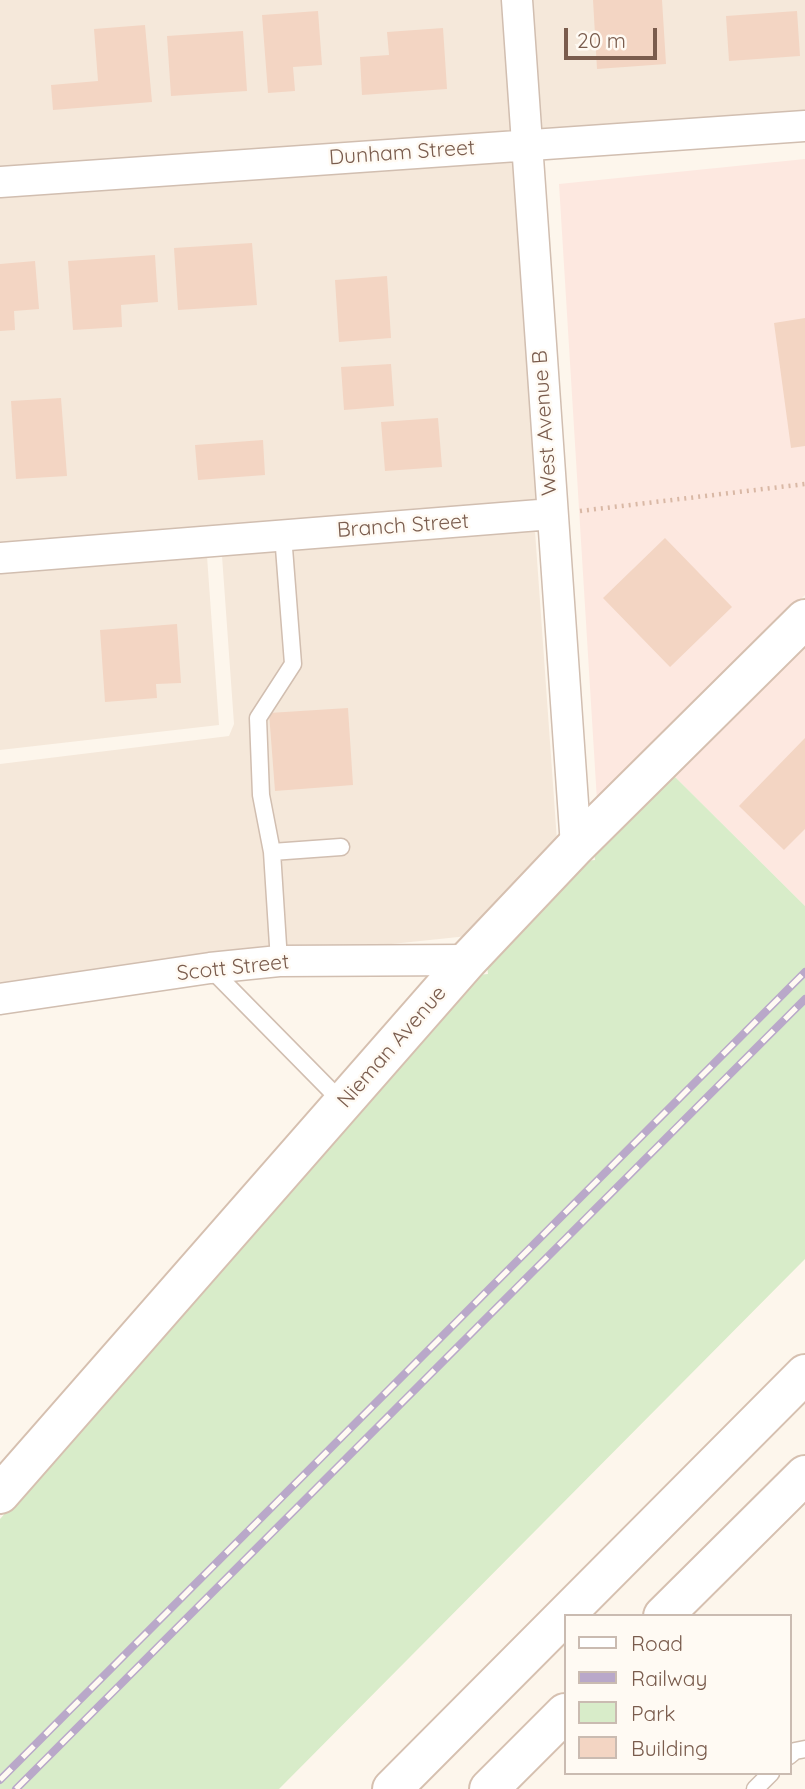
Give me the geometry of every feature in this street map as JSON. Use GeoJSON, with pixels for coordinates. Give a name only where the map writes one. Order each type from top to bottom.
{"type":"FeatureCollection","features":[{"type":"Feature","properties":{"kind":"street","name":"West Avenue B"},"geometry":{"type":"LineString","coordinates":[[517,0],[576,846]]}},
{"type":"Feature","properties":{"kind":"street","name":"Dunham Street"},"geometry":{"type":"LineString","coordinates":[[0,182],[805,126]]}},
{"type":"Feature","properties":{"kind":"street","name":"Branch Street"},"geometry":{"type":"LineString","coordinates":[[0,558],[552,514]]}},
{"type":"Feature","properties":{"kind":"street","name":"Nieman Avenue"},"geometry":{"type":"LineString","coordinates":[[0,1494],[468,960],[576,846],[805,619]]}},
{"type":"Feature","properties":{"kind":"street","name":"Scott Street"},"geometry":{"type":"LineString","coordinates":[[0,999],[210,968],[279,961],[468,960]]}},
{"type":"Feature","properties":{"kind":"street"},"geometry":{"type":"LineString","coordinates":[[566,1614],[805,1374]]}},
{"type":"Feature","properties":{"kind":"street"},"geometry":{"type":"LineString","coordinates":[[673,1606],[805,1475]]}},
{"type":"Feature","properties":{"kind":"street"},"geometry":{"type":"LineString","coordinates":[[392,1789],[564,1616]]}},
{"type":"Feature","properties":{"kind":"street"},"geometry":{"type":"LineString","coordinates":[[489,1789],[564,1714]]}},
{"type":"Feature","properties":{"kind":"lane"},"geometry":{"type":"LineString","coordinates":[[279,961],[272,852],[261,795],[258,718],[293,664],[283,535]]}},
{"type":"Feature","properties":{"kind":"lane"},"geometry":{"type":"LineString","coordinates":[[272,852],[341,847]]}},
{"type":"Feature","properties":{"kind":"lane"},"geometry":{"type":"LineString","coordinates":[[210,968],[343,1103]]}},
{"type":"Feature","properties":{"kind":"lane"},"geometry":{"type":"LineString","coordinates":[[755,1789],[769,1775]]}},
{"type":"Feature","properties":{"kind":"path"},"geometry":{"type":"LineString","coordinates":[[552,514],[805,484]]}},
{"type":"Feature","properties":{"kind":"shaded area"},"geometry":{"type":"Polygon","coordinates":[[[0,0],[805,0],[805,121],[526,144],[552,514],[206,542],[219,725],[0,750],[0,0]]]}},
{"type":"Feature","properties":{"kind":"shaded area"},"geometry":{"type":"Polygon","coordinates":[[[805,159],[805,595],[597,801],[559,184],[805,159]]]}},
{"type":"Feature","properties":{"kind":"shaded area"},"geometry":{"type":"Polygon","coordinates":[[[535,531],[557,841],[468,936],[0,985],[0,764],[229,736],[234,724],[222,556],[535,531]]]}},
{"type":"Feature","properties":{"kind":"shaded area"},"geometry":{"type":"Polygon","coordinates":[[[805,642],[805,906],[672,774],[805,642]]]}},
{"type":"Feature","properties":{"kind":"green space"},"geometry":{"type":"Polygon","coordinates":[[[672,774],[805,906],[805,1259],[279,1789],[0,1789],[0,1519],[478,975],[488,974],[487,965],[585,861],[595,860],[594,851],[672,774]]]}},
{"type":"Feature","properties":{"kind":"building"},"geometry":{"type":"Polygon","coordinates":[[[593,0],[662,0],[666,64],[597,69],[593,0]]]}},
{"type":"Feature","properties":{"kind":"building"},"geometry":{"type":"Polygon","coordinates":[[[318,11],[322,65],[293,67],[295,91],[268,93],[262,15],[318,11]]]}},
{"type":"Feature","properties":{"kind":"building"},"geometry":{"type":"Polygon","coordinates":[[[797,11],[800,56],[729,61],[726,16],[797,11]]]}},
{"type":"Feature","properties":{"kind":"building"},"geometry":{"type":"Polygon","coordinates":[[[145,25],[152,102],[53,110],[51,85],[98,81],[94,29],[145,25]]]}},
{"type":"Feature","properties":{"kind":"building"},"geometry":{"type":"Polygon","coordinates":[[[443,28],[447,89],[362,95],[360,57],[389,55],[387,32],[443,28]]]}},
{"type":"Feature","properties":{"kind":"building"},"geometry":{"type":"Polygon","coordinates":[[[243,31],[247,91],[171,96],[167,36],[243,31]]]}},
{"type":"Feature","properties":{"kind":"building"},"geometry":{"type":"Polygon","coordinates":[[[252,243],[257,305],[178,310],[174,248],[252,243]]]}},
{"type":"Feature","properties":{"kind":"building"},"geometry":{"type":"Polygon","coordinates":[[[155,255],[158,302],[121,305],[122,327],[73,330],[68,261],[155,255]]]}},
{"type":"Feature","properties":{"kind":"building"},"geometry":{"type":"Polygon","coordinates":[[[35,261],[39,309],[14,311],[15,330],[0,331],[0,264],[35,261]]]}},
{"type":"Feature","properties":{"kind":"building"},"geometry":{"type":"Polygon","coordinates":[[[387,276],[391,338],[339,342],[335,280],[387,276]]]}},
{"type":"Feature","properties":{"kind":"building"},"geometry":{"type":"Polygon","coordinates":[[[805,318],[805,446],[791,448],[774,323],[805,318]]]}},
{"type":"Feature","properties":{"kind":"building"},"geometry":{"type":"Polygon","coordinates":[[[391,364],[394,406],[344,410],[341,367],[391,364]]]}},
{"type":"Feature","properties":{"kind":"building"},"geometry":{"type":"Polygon","coordinates":[[[61,398],[67,476],[16,479],[11,401],[61,398]]]}},
{"type":"Feature","properties":{"kind":"building"},"geometry":{"type":"Polygon","coordinates":[[[438,418],[442,467],[385,471],[381,422],[438,418]]]}},
{"type":"Feature","properties":{"kind":"building"},"geometry":{"type":"Polygon","coordinates":[[[263,440],[265,475],[198,480],[195,445],[263,440]]]}},
{"type":"Feature","properties":{"kind":"building"},"geometry":{"type":"Polygon","coordinates":[[[665,538],[732,607],[670,667],[603,598],[665,538]]]}},
{"type":"Feature","properties":{"kind":"building"},"geometry":{"type":"Polygon","coordinates":[[[177,624],[181,683],[156,684],[157,698],[105,702],[100,630],[177,624]]]}},
{"type":"Feature","properties":{"kind":"building"},"geometry":{"type":"Polygon","coordinates":[[[348,708],[353,785],[275,791],[269,713],[348,708]]]}},
{"type":"Feature","properties":{"kind":"building"},"geometry":{"type":"Polygon","coordinates":[[[805,738],[805,829],[784,850],[739,806],[805,738]]]}},
{"type":"Feature","properties":{"kind":"railway"},"geometry":{"type":"LineString","coordinates":[[0,1780],[805,972]]}},
{"type":"Feature","properties":{"kind":"railway"},"geometry":{"type":"LineString","coordinates":[[16,1789],[805,999]]}}]}
